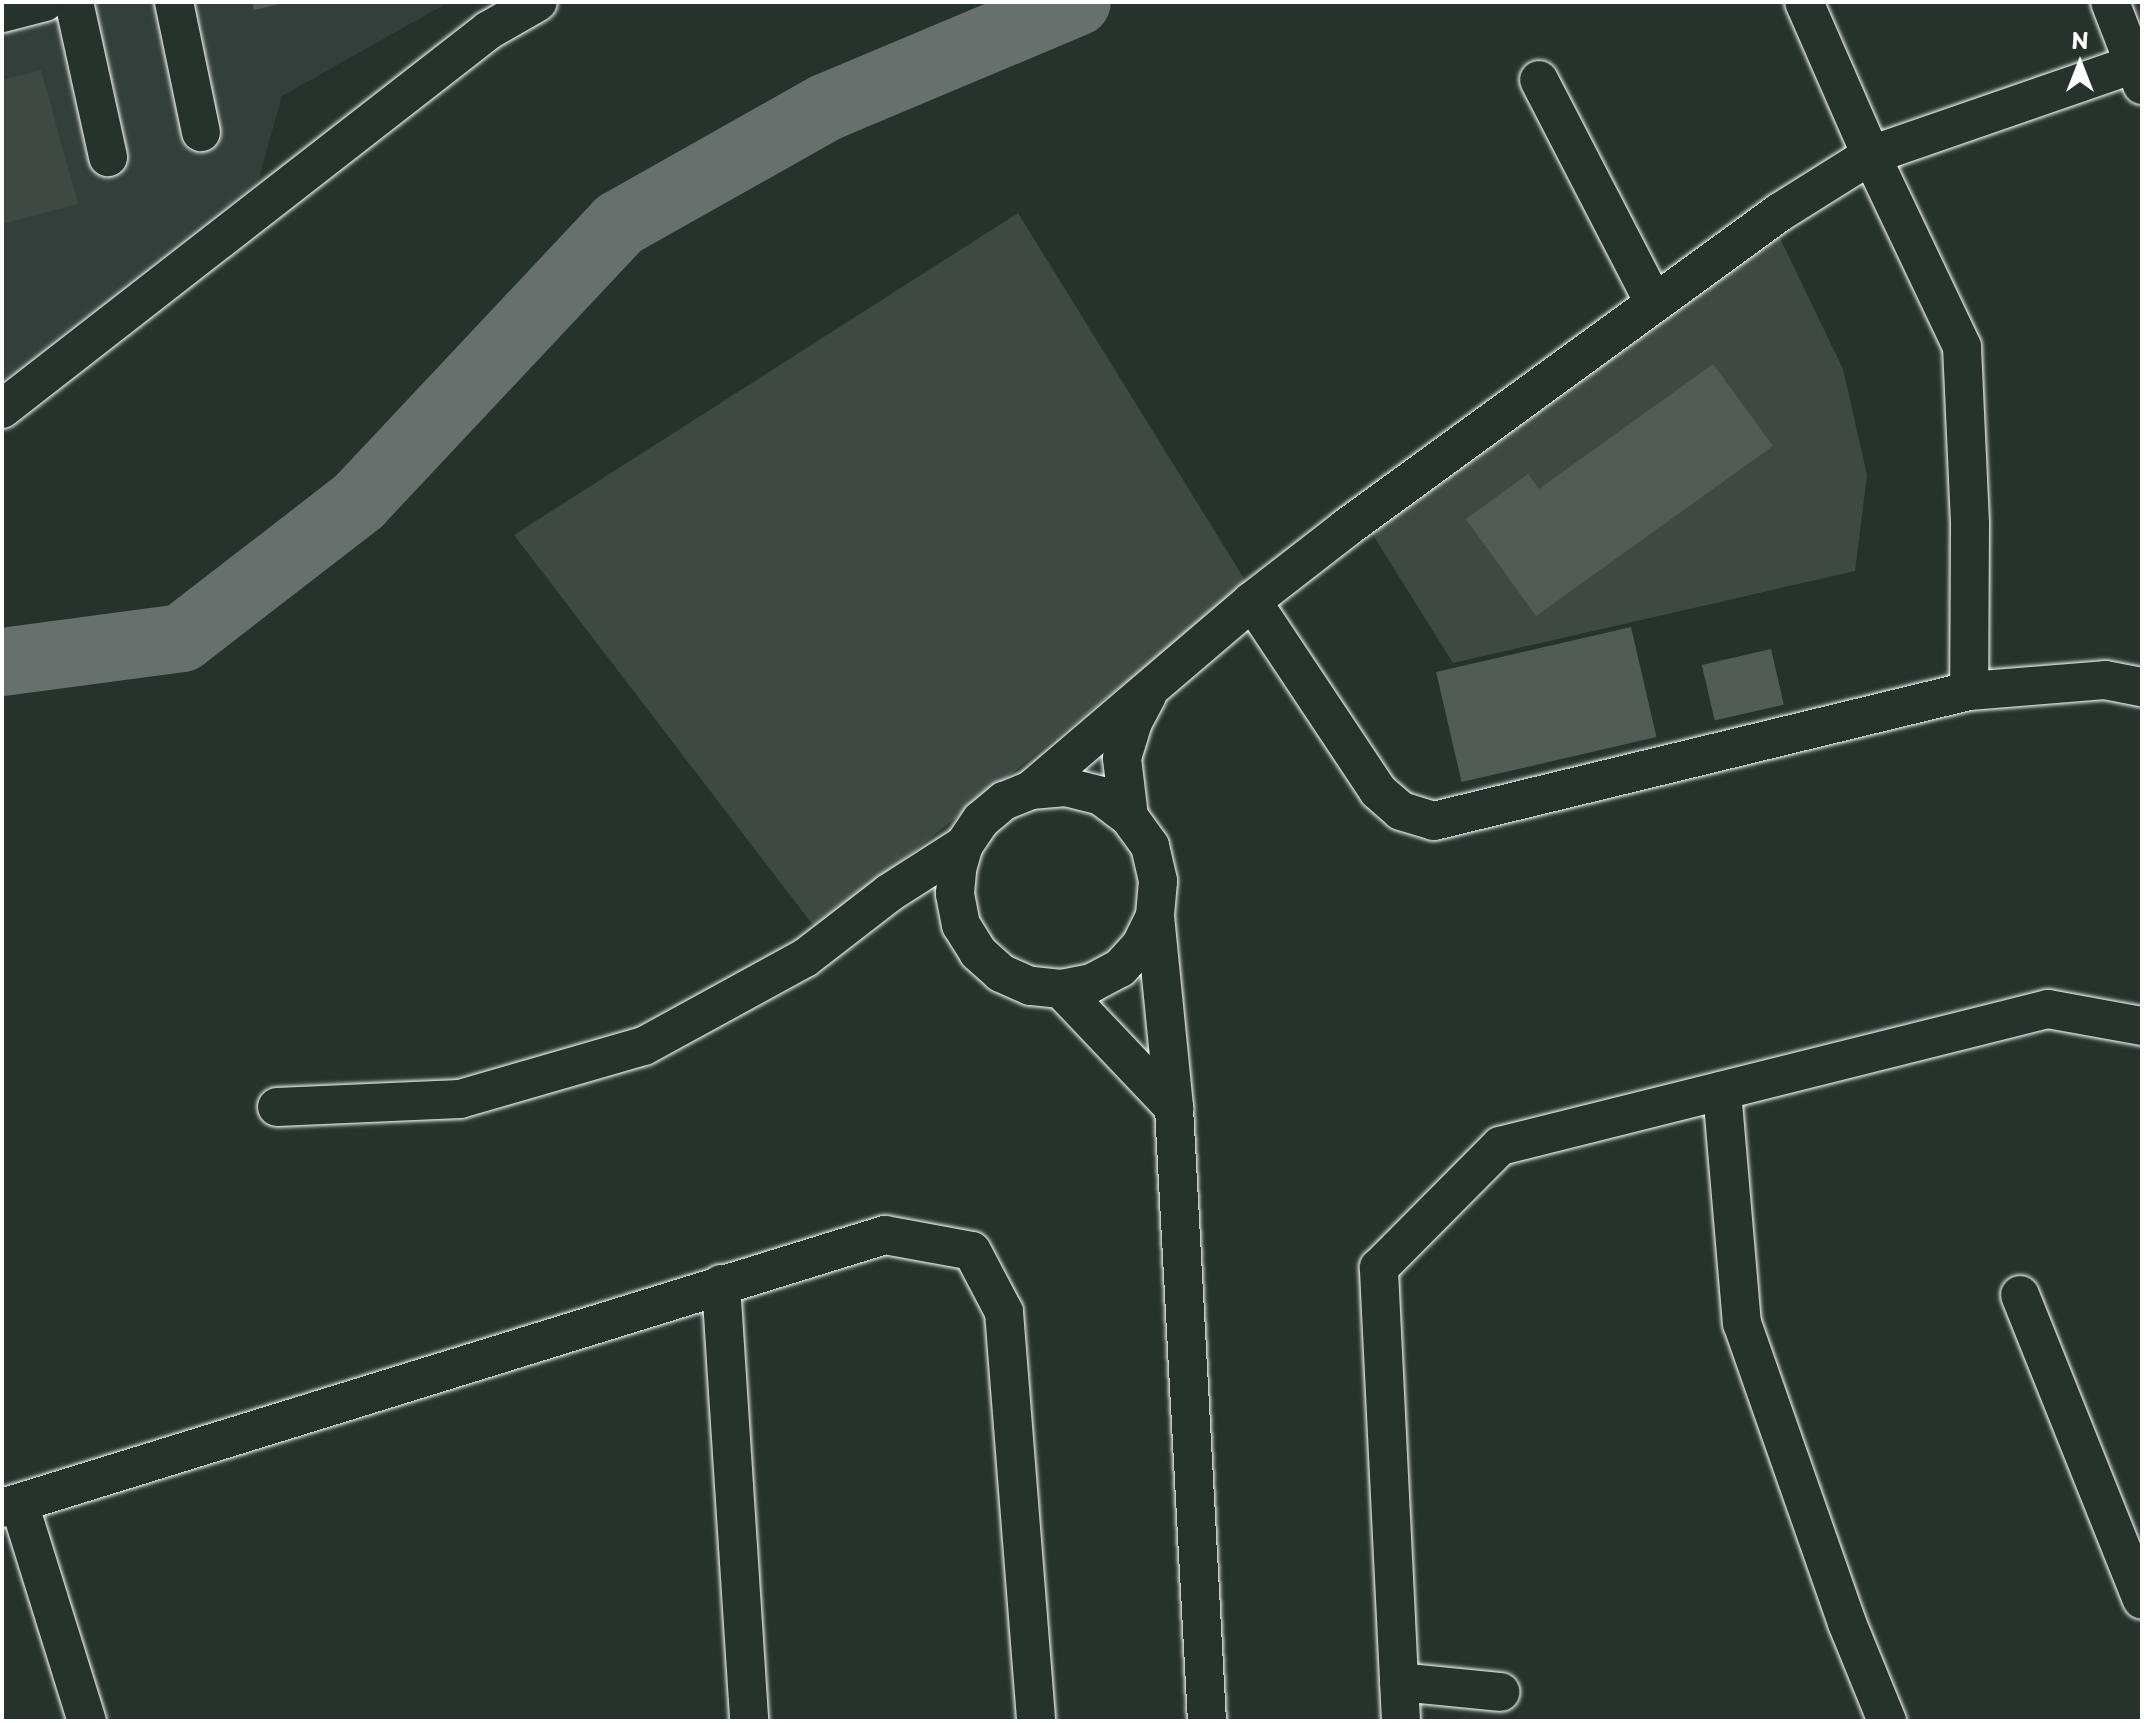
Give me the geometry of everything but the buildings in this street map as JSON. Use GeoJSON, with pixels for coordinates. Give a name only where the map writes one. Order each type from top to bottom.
{"type":"FeatureCollection","features":[{"type":"Feature","properties":{"kind":"street"},"geometry":{"type":"LineString","coordinates":[[2,13],[45,2]]}},
{"type":"Feature","properties":{"kind":"street"},"geometry":{"type":"LineString","coordinates":[[74,2],[108,157]]}},
{"type":"Feature","properties":{"kind":"street"},"geometry":{"type":"LineString","coordinates":[[174,2],[201,132]]}},
{"type":"Feature","properties":{"kind":"street"},"geometry":{"type":"LineString","coordinates":[[2,409],[489,30],[538,2]]}},
{"type":"Feature","properties":{"kind":"street"},"geometry":{"type":"LineString","coordinates":[[1804,2],[1871,155],[1962,347],[1970,524],[1969,691]]}},
{"type":"Feature","properties":{"kind":"street"},"geometry":{"type":"LineString","coordinates":[[1031,790],[1252,601],[1653,301],[1780,212],[1871,155],[2139,70],[2110,2]]}},
{"type":"Feature","properties":{"kind":"street"},"geometry":{"type":"LineString","coordinates":[[1539,80],[1653,301]]}},
{"type":"Feature","properties":{"kind":"street"},"geometry":{"type":"LineString","coordinates":[[1252,601],[1378,791],[1401,811],[1434,821],[1969,691],[2105,680],[2142,687]]}},
{"type":"Feature","properties":{"kind":"street"},"geometry":{"type":"LineString","coordinates":[[1129,817],[1122,758],[1133,722],[1152,687]]}},
{"type":"Feature","properties":{"kind":"street"},"geometry":{"type":"LineString","coordinates":[[1155,916],[1141,945],[1120,968],[1092,983],[1061,989],[1030,986],[1001,973],[978,952],[961,925],[955,894],[957,869],[964,845],[981,820],[1004,801],[1031,790],[1066,787],[1101,796],[1129,817],[1150,846],[1158,881],[1155,916],[1174,1108],[1207,1721]]}},
{"type":"Feature","properties":{"kind":"street"},"geometry":{"type":"LineString","coordinates":[[277,1107],[460,1099],[644,1046],[805,958],[889,893],[964,845]]}},
{"type":"Feature","properties":{"kind":"street"},"geometry":{"type":"LineString","coordinates":[[889,893],[955,894]]}},
{"type":"Feature","properties":{"kind":"street"},"geometry":{"type":"LineString","coordinates":[[1061,989],[1174,1108]]}},
{"type":"Feature","properties":{"kind":"street"},"geometry":{"type":"LineString","coordinates":[[1401,1721],[1379,1268],[1500,1146],[2048,1009],[2142,1026]]}},
{"type":"Feature","properties":{"kind":"street"},"geometry":{"type":"LineString","coordinates":[[1722,1091],[1742,1323],[1847,1623],[1887,1721]]}},
{"type":"Feature","properties":{"kind":"street"},"geometry":{"type":"LineString","coordinates":[[87,1721],[11,1505],[885,1235],[972,1251],[1004,1312],[1036,1721]]}},
{"type":"Feature","properties":{"kind":"street"},"geometry":{"type":"LineString","coordinates":[[721,1284],[749,1721]]}},
{"type":"Feature","properties":{"kind":"street"},"geometry":{"type":"LineString","coordinates":[[2020,1295],[2142,1600]]}},
{"type":"Feature","properties":{"kind":"street"},"geometry":{"type":"LineString","coordinates":[[1399,1682],[1501,1692]]}},
{"type":"Feature","properties":{"kind":"shaded area"},"geometry":{"type":"Polygon","coordinates":[[[2,2],[449,2],[282,96],[258,181],[2,380],[2,2]]]}},
{"type":"Feature","properties":{"kind":"shaded area"},"geometry":{"type":"Polygon","coordinates":[[[41,70],[78,204],[2,224],[2,80],[41,70]]]}},
{"type":"Feature","properties":{"kind":"shaded area"},"geometry":{"type":"Polygon","coordinates":[[[1018,213],[1248,585],[816,929],[514,535],[1018,213]]]}},
{"type":"Feature","properties":{"kind":"shaded area"},"geometry":{"type":"Polygon","coordinates":[[[1776,230],[1843,369],[1867,475],[1855,571],[1453,663],[1368,527],[1776,230]]]}},
{"type":"Feature","properties":{"kind":"waterway"},"geometry":{"type":"LineString","coordinates":[[2,662],[182,638],[359,501],[619,224],[827,107],[1077,2]]}}]}
